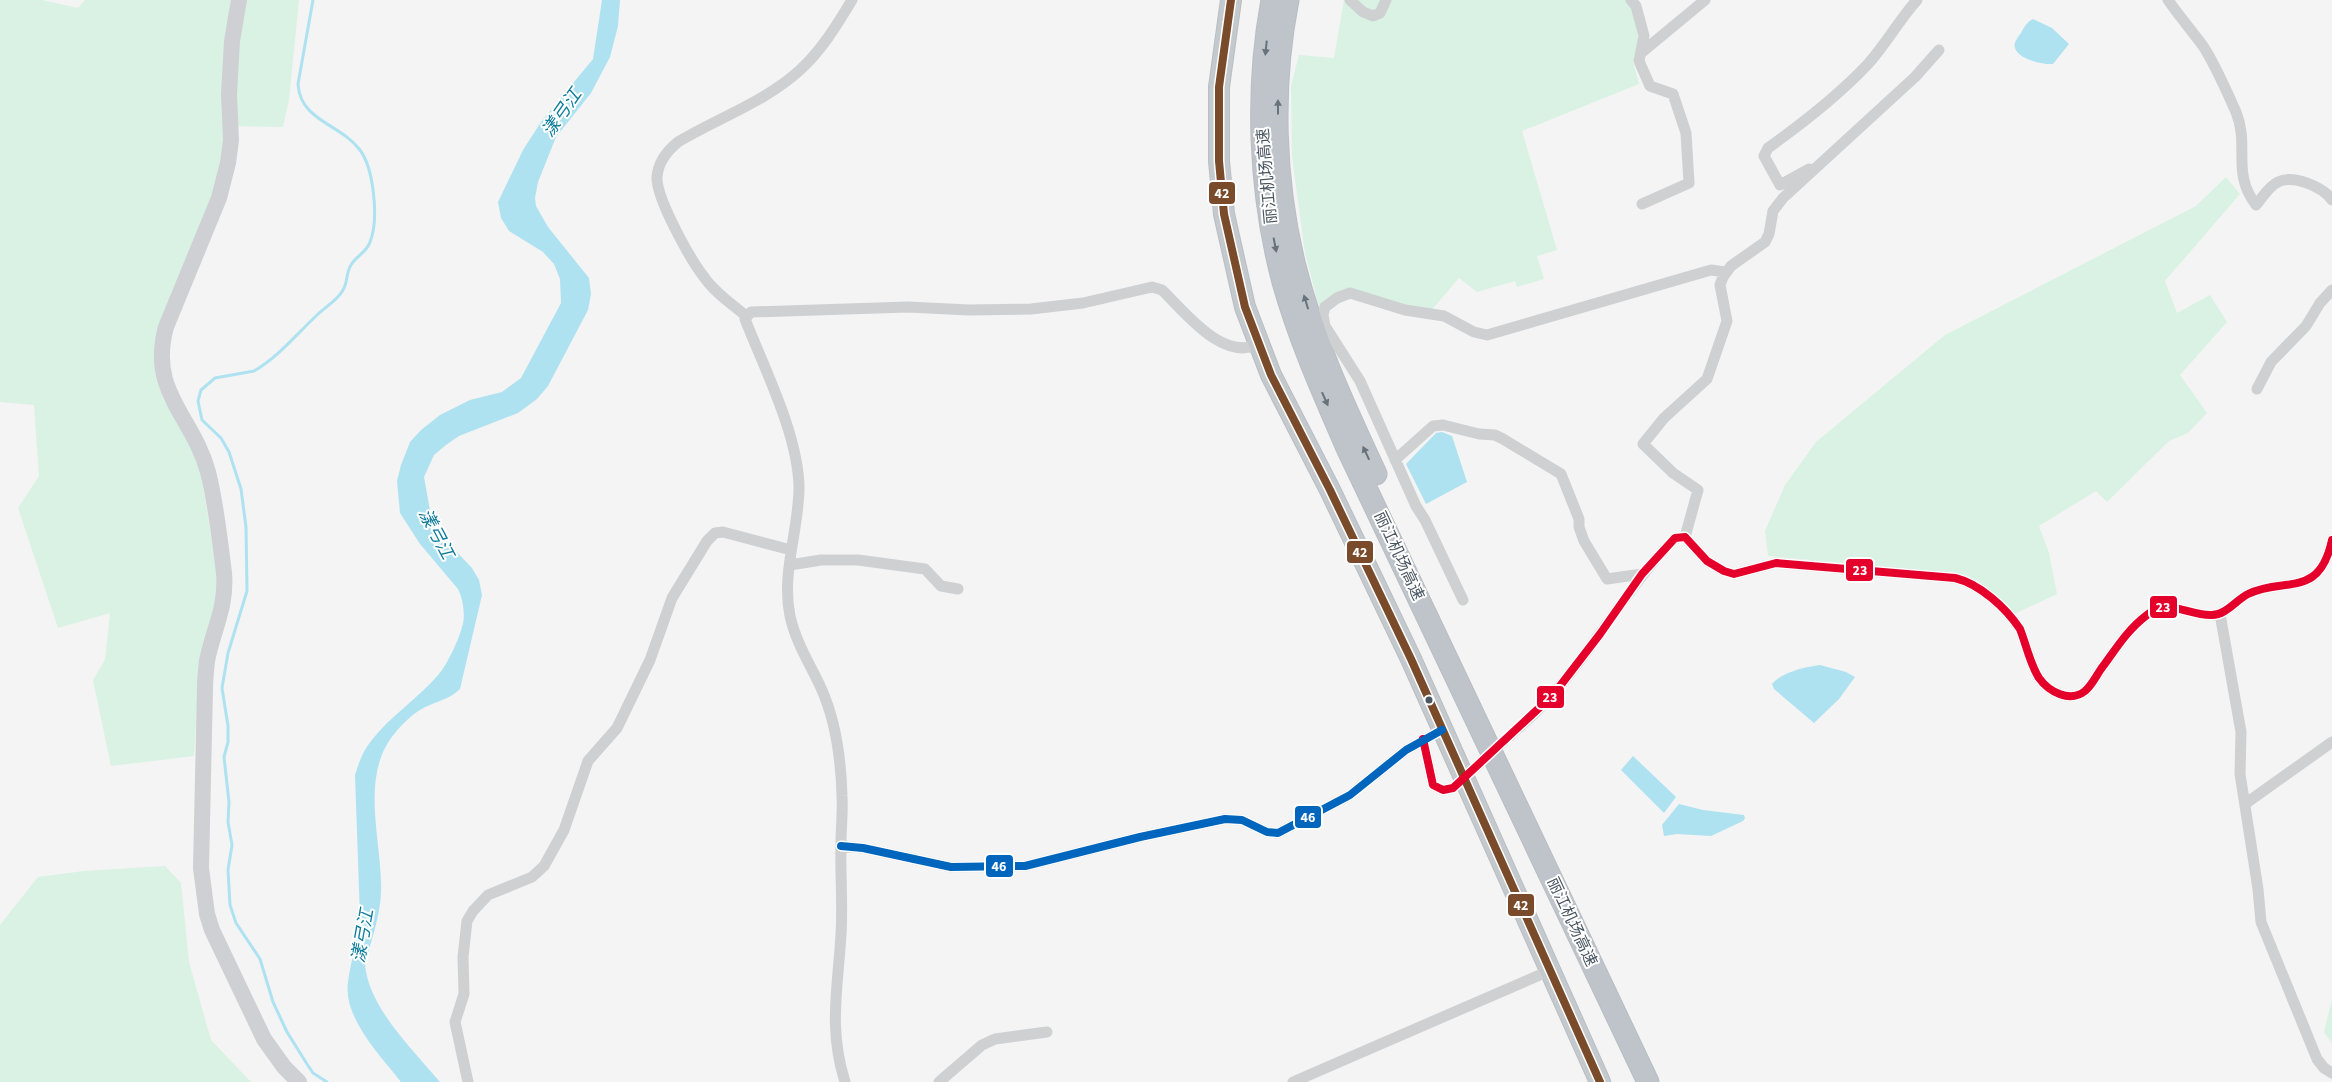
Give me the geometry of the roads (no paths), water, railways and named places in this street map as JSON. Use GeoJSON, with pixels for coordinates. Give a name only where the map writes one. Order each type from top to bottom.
{"type":"FeatureCollection","features":[{"type":"Feature","properties":{"kind":"highway"},"geometry":{"type":"LineString","coordinates":[[1230,0],[1219,87],[1219,161],[1224,214],[1236,274],[1245,307],[1258,345],[1280,396],[1330,490],[1371,574],[1600,1082]]}},
{"type":"Feature","properties":{"kind":"highway","name":"丽江机场高速"},"geometry":{"type":"LineString","coordinates":[[1272,0],[1266,41],[1262,95],[1264,164],[1275,246],[1298,327],[1317,380],[1347,448],[1648,1082]]}},
{"type":"Feature","properties":{"kind":"highway","name":"丽江机场高速"},"geometry":{"type":"LineString","coordinates":[[1288,0],[1280,65],[1279,146],[1290,243],[1312,322],[1332,374],[1379,482],[1664,1082]]}},
{"type":"Feature","properties":{"kind":"main road"},"geometry":{"type":"LineString","coordinates":[[239,0],[232,41],[229,94],[231,140],[228,163],[219,198],[166,327],[162,348],[162,366],[170,394],[197,444],[208,472],[224,574],[222,613],[207,661],[205,688],[201,854],[204,898],[212,930],[264,1039],[284,1066],[299,1082]]}},
{"type":"Feature","properties":{"kind":"street"},"geometry":{"type":"LineString","coordinates":[[845,1082],[836,1049],[834,1018],[843,901],[842,798],[839,754],[826,699],[803,655],[787,602],[799,488],[794,452],[786,424],[745,319],[746,316],[704,278],[684,245],[659,190],[657,176],[660,164],[666,153],[678,142],[778,87],[798,72],[817,52],[852,0]]}},
{"type":"Feature","properties":{"kind":"street"},"geometry":{"type":"LineString","coordinates":[[1350,0],[1363,12],[1373,16],[1380,13],[1386,0]]}},
{"type":"Feature","properties":{"kind":"street"},"geometry":{"type":"LineString","coordinates":[[1631,0],[1636,6],[1644,36],[1640,64],[1650,86],[1673,94],[1686,133],[1689,183],[1642,204]]}},
{"type":"Feature","properties":{"kind":"street"},"geometry":{"type":"LineString","coordinates":[[1641,53],[1705,0]]}},
{"type":"Feature","properties":{"kind":"street"},"geometry":{"type":"LineString","coordinates":[[1816,169],[1807,169],[1780,185],[1764,156],[1768,148],[1812,116],[1869,63],[1901,18],[1917,0]]}},
{"type":"Feature","properties":{"kind":"street"},"geometry":{"type":"LineString","coordinates":[[2168,0],[2203,47],[2236,112],[2242,144],[2242,178],[2246,191],[2256,205],[2277,182],[2291,179],[2304,182],[2332,198]]}},
{"type":"Feature","properties":{"kind":"street"},"geometry":{"type":"LineString","coordinates":[[1685,537],[1698,490],[1673,473],[1643,444],[1664,418],[1707,379],[1727,321],[1720,285],[1725,272],[1765,242],[1776,206],[1783,198],[1915,77],[1939,50]]}},
{"type":"Feature","properties":{"kind":"street"},"geometry":{"type":"LineString","coordinates":[[1463,600],[1395,460],[1360,381],[1325,326],[1323,315],[1325,307],[1337,298],[1350,293],[1405,310],[1444,316],[1474,332],[1487,335],[1711,270],[1725,272]]}},
{"type":"Feature","properties":{"kind":"street"},"geometry":{"type":"LineString","coordinates":[[746,316],[751,312],[908,307],[969,310],[1031,308],[1083,303],[1152,287],[1162,290],[1217,341],[1236,348],[1248,348],[1258,345]]}},
{"type":"Feature","properties":{"kind":"street"},"geometry":{"type":"LineString","coordinates":[[2256,388],[2271,362],[2306,326],[2320,303],[2332,290]]}},
{"type":"Feature","properties":{"kind":"street"},"geometry":{"type":"LineString","coordinates":[[1395,460],[1433,426],[1443,425],[1479,434],[1495,435],[1562,474],[1579,519],[1579,528],[1584,541],[1607,579],[1642,574]]}},
{"type":"Feature","properties":{"kind":"street"},"geometry":{"type":"LineString","coordinates":[[468,1082],[455,1020],[464,994],[463,958],[469,918],[488,895],[532,877],[544,866],[564,830],[588,760],[617,728],[650,660],[672,598],[707,541],[715,533],[723,532],[791,550]]}},
{"type":"Feature","properties":{"kind":"street"},"geometry":{"type":"LineString","coordinates":[[1516,730],[1541,707],[1564,681],[1642,574],[1675,538],[1685,537]]}},
{"type":"Feature","properties":{"kind":"street"},"geometry":{"type":"LineString","coordinates":[[1685,537],[1707,561],[1724,571],[1734,574],[1776,563],[1955,578],[1968,582],[1980,588],[2019,626],[2040,678],[2053,692],[2060,695],[2074,695],[2087,690],[2132,626],[2156,608],[2165,607],[2212,616],[2220,614],[2247,594],[2262,589],[2297,585],[2311,577],[2329,555],[2332,540]]}},
{"type":"Feature","properties":{"kind":"street"},"geometry":{"type":"LineString","coordinates":[[790,565],[821,560],[858,560],[925,569],[941,586],[958,589]]}},
{"type":"Feature","properties":{"kind":"street"},"geometry":{"type":"LineString","coordinates":[[2220,614],[2241,732],[2240,774],[2258,888],[2261,922],[2317,1059],[2324,1068],[2332,1073]]}},
{"type":"Feature","properties":{"kind":"street"},"geometry":{"type":"LineString","coordinates":[[841,846],[863,848],[951,867],[1025,866],[1140,837],[1225,819],[1242,820],[1267,832],[1278,833],[1350,795],[1406,750],[1442,730]]}},
{"type":"Feature","properties":{"kind":"street"},"geometry":{"type":"LineString","coordinates":[[1423,739],[1433,785],[1442,790],[1453,788]]}},
{"type":"Feature","properties":{"kind":"street"},"geometry":{"type":"LineString","coordinates":[[2245,804],[2332,742]]}},
{"type":"Feature","properties":{"kind":"street"},"geometry":{"type":"LineString","coordinates":[[1293,1082],[1549,971]]}},
{"type":"Feature","properties":{"kind":"street"},"geometry":{"type":"LineString","coordinates":[[939,1082],[972,1052],[995,1039],[1047,1032]]}},
{"type":"Feature","properties":{"kind":"water","name":"漾弓江"},"geometry":{"type":"Polygon","coordinates":[[[602,0],[620,0],[618,26],[610,57],[591,93],[556,137],[538,182],[535,198],[536,206],[548,227],[589,278],[591,294],[588,310],[548,386],[537,399],[518,413],[459,436],[434,455],[424,477],[433,527],[472,568],[479,580],[482,595],[460,689],[449,697],[425,707],[406,721],[395,733],[384,750],[377,769],[375,810],[381,893],[377,920],[365,964],[368,980],[374,996],[394,1028],[440,1082],[401,1082],[365,1035],[351,1009],[348,996],[348,982],[360,917],[355,775],[363,753],[371,741],[442,670],[458,638],[464,613],[458,589],[420,544],[400,513],[397,481],[410,442],[421,430],[440,415],[470,400],[502,392],[521,378],[561,303],[560,279],[554,264],[543,252],[509,231],[501,218],[498,202],[523,150],[541,122],[593,59],[602,0]]]}},
{"type":"Feature","properties":{"kind":"water"},"geometry":{"type":"Polygon","coordinates":[[[2033,19],[2052,28],[2069,44],[2053,64],[2037,62],[2026,58],[2017,52],[2015,48],[2017,38],[2033,19]]]}},
{"type":"Feature","properties":{"kind":"water"},"geometry":{"type":"Polygon","coordinates":[[[1442,432],[1452,436],[1467,482],[1426,504],[1406,464],[1436,433],[1442,432]]]}},
{"type":"Feature","properties":{"kind":"water"},"geometry":{"type":"Polygon","coordinates":[[[1820,665],[1846,672],[1855,677],[1839,699],[1814,723],[1774,689],[1772,684],[1788,673],[1820,665]]]}},
{"type":"Feature","properties":{"kind":"water"},"geometry":{"type":"Polygon","coordinates":[[[1633,756],[1676,797],[1664,813],[1621,770],[1633,756]]]}},
{"type":"Feature","properties":{"kind":"water"},"geometry":{"type":"Polygon","coordinates":[[[1679,804],[1703,810],[1744,815],[1745,818],[1743,821],[1711,836],[1677,834],[1664,836],[1662,825],[1679,804]]]}},
{"type":"Feature","properties":{"kind":"waterway"},"geometry":{"type":"LineString","coordinates":[[313,0],[298,84],[300,96],[313,114],[352,141],[365,159],[374,195],[373,233],[369,245],[349,268],[345,287],[334,301],[263,365],[254,371],[215,378],[201,390],[198,401],[202,420],[221,438],[229,452],[241,489],[246,527],[247,591],[228,653],[222,688],[228,726],[228,742],[224,757],[229,802],[228,822],[232,845],[228,870],[230,905],[236,923],[260,959],[273,1002],[287,1032],[313,1073],[327,1082]]}},
{"type":"Feature","properties":{"kind":"tunnel"},"geometry":{"type":"LineString","coordinates":[[1460,782],[1516,730]]}}]}
